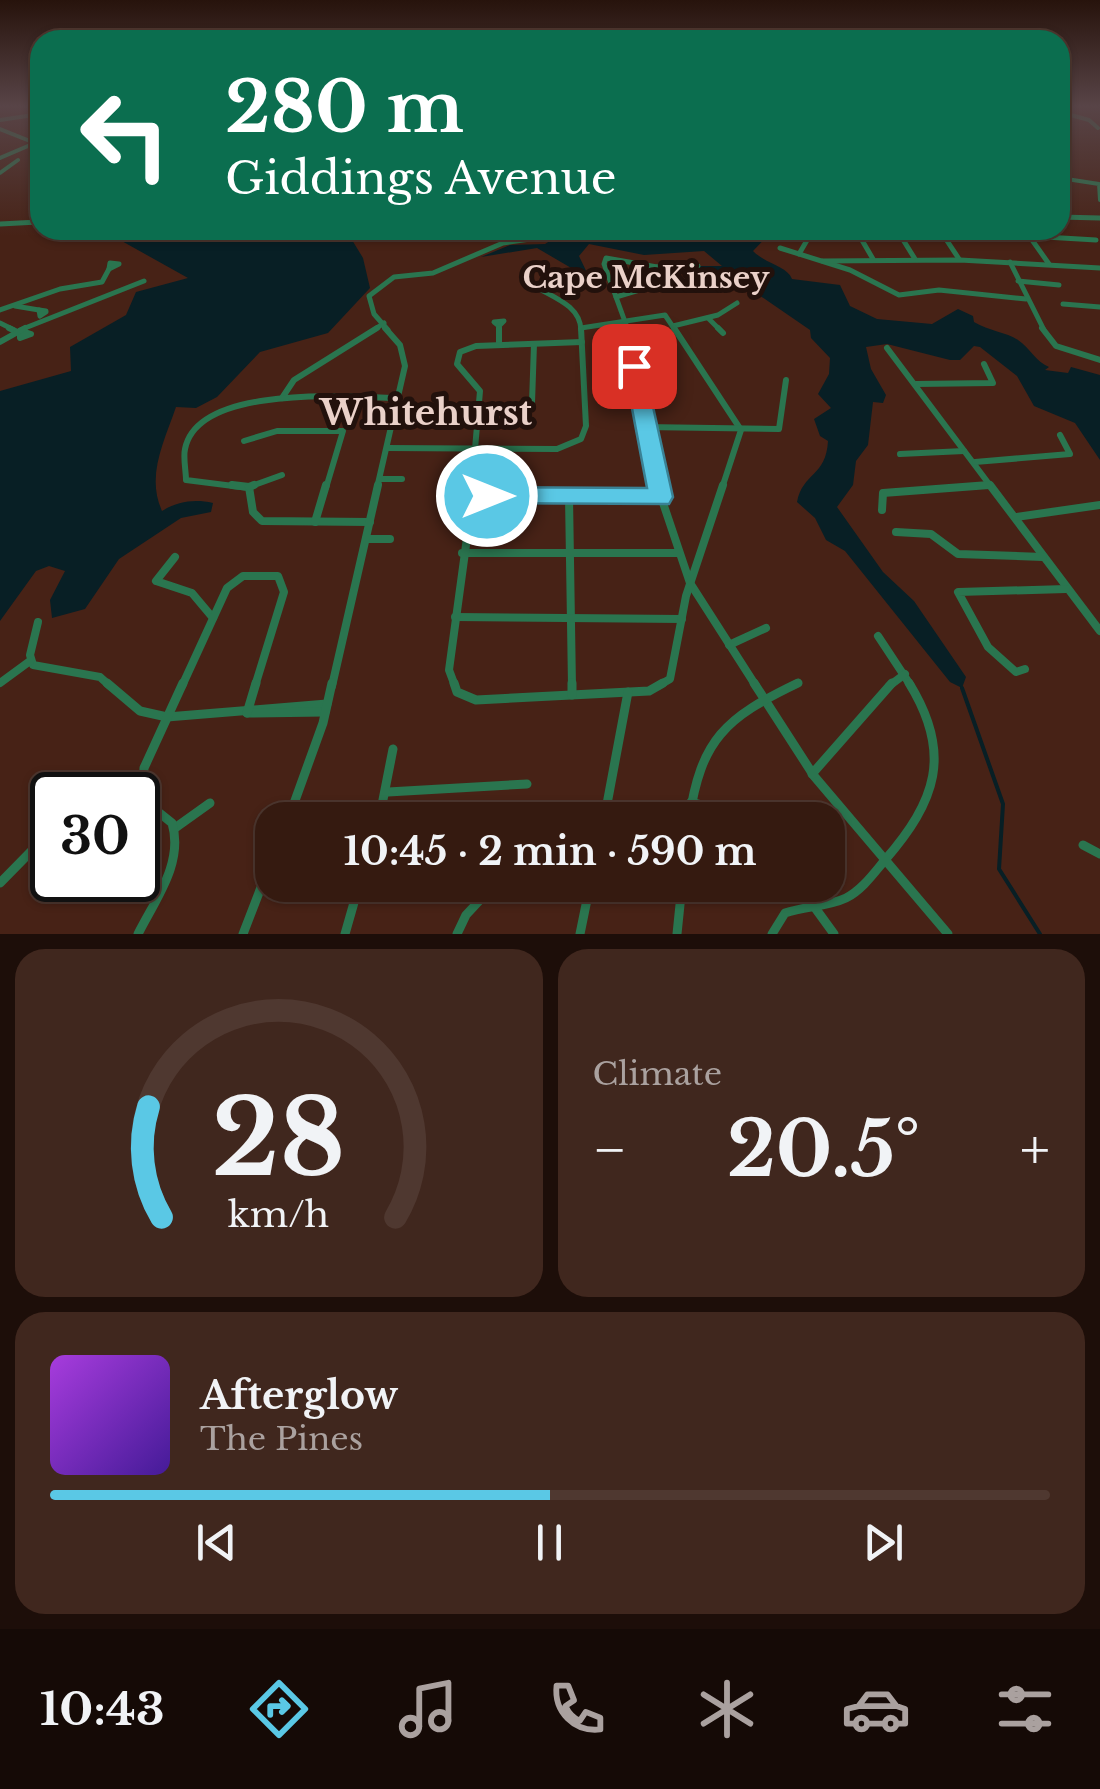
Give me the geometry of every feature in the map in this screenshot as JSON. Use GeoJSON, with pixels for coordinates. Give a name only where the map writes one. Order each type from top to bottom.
{"type":"FeatureCollection","features":[{"type":"Feature","properties":{"kind":"street"},"geometry":{"type":"LineString","coordinates":[[0,173],[18,160]]}},
{"type":"Feature","properties":{"kind":"street"},"geometry":{"type":"LineString","coordinates":[[1070,180],[1099,184],[1100,200]]}},
{"type":"Feature","properties":{"kind":"street"},"geometry":{"type":"LineString","coordinates":[[1070,217],[1100,218]]}},
{"type":"Feature","properties":{"kind":"street"},"geometry":{"type":"LineString","coordinates":[[0,224],[30,222]]}},
{"type":"Feature","properties":{"kind":"street"},"geometry":{"type":"LineString","coordinates":[[1070,239],[1096,240]]}},
{"type":"Feature","properties":{"kind":"street"},"geometry":{"type":"LineString","coordinates":[[294,802],[326,708],[387,448],[405,353],[368,302],[374,289],[388,279],[436,272],[503,243],[526,240]]}},
{"type":"Feature","properties":{"kind":"street"},"geometry":{"type":"LineString","coordinates":[[800,254],[808,240]]}},
{"type":"Feature","properties":{"kind":"street"},"geometry":{"type":"LineString","coordinates":[[862,240],[874,260]]}},
{"type":"Feature","properties":{"kind":"street"},"geometry":{"type":"LineString","coordinates":[[903,240],[916,260]]}},
{"type":"Feature","properties":{"kind":"street"},"geometry":{"type":"LineString","coordinates":[[947,240],[960,260]]}},
{"type":"Feature","properties":{"kind":"street"},"geometry":{"type":"LineString","coordinates":[[1031,240],[1050,265]]}},
{"type":"Feature","properties":{"kind":"street"},"geometry":{"type":"LineString","coordinates":[[780,248],[822,261],[898,295],[938,290],[1026,300]]}},
{"type":"Feature","properties":{"kind":"street"},"geometry":{"type":"LineString","coordinates":[[698,266],[657,267],[606,258],[604,266],[626,321],[644,427],[661,497],[690,583],[812,774],[948,934]]}},
{"type":"Feature","properties":{"kind":"street"},"geometry":{"type":"LineString","coordinates":[[822,261],[960,260],[1100,268]]}},
{"type":"Feature","properties":{"kind":"street"},"geometry":{"type":"LineString","coordinates":[[1010,262],[1038,324],[1060,350],[1100,360]]}},
{"type":"Feature","properties":{"kind":"street"},"geometry":{"type":"LineString","coordinates":[[616,297],[646,288],[657,267]]}},
{"type":"Feature","properties":{"kind":"street"},"geometry":{"type":"LineString","coordinates":[[0,310],[60,289],[107,280],[109,269]]}},
{"type":"Feature","properties":{"kind":"street"},"geometry":{"type":"LineString","coordinates":[[0,342],[102,294],[144,281]]}},
{"type":"Feature","properties":{"kind":"street"},"geometry":{"type":"LineString","coordinates":[[1018,281],[1059,285]]}},
{"type":"Feature","properties":{"kind":"street"},"geometry":{"type":"LineString","coordinates":[[387,448],[557,449],[580,440],[586,426],[581,328],[573,308],[544,289]]}},
{"type":"Feature","properties":{"kind":"street"},"geometry":{"type":"LineString","coordinates":[[673,326],[708,318],[737,303]]}},
{"type":"Feature","properties":{"kind":"street"},"geometry":{"type":"LineString","coordinates":[[1063,304],[1100,306]]}},
{"type":"Feature","properties":{"kind":"street"},"geometry":{"type":"LineString","coordinates":[[9,306],[39,309]]}},
{"type":"Feature","properties":{"kind":"street"},"geometry":{"type":"LineString","coordinates":[[581,328],[658,313],[666,316],[738,426],[741,437],[690,583],[666,684],[628,692],[476,700],[455,690],[448,670],[467,512],[472,502],[487,496],[661,497]]}},
{"type":"Feature","properties":{"kind":"street"},"geometry":{"type":"LineString","coordinates":[[708,318],[723,333]]}},
{"type":"Feature","properties":{"kind":"street"},"geometry":{"type":"LineString","coordinates":[[0,323],[18,332]]}},
{"type":"Feature","properties":{"kind":"street"},"geometry":{"type":"LineString","coordinates":[[282,398],[294,380],[348,350],[384,323]]}},
{"type":"Feature","properties":{"kind":"street"},"geometry":{"type":"LineString","coordinates":[[499,326],[499,345]]}},
{"type":"Feature","properties":{"kind":"street"},"geometry":{"type":"LineString","coordinates":[[475,449],[480,390],[456,358],[467,348],[582,342]]}},
{"type":"Feature","properties":{"kind":"street"},"geometry":{"type":"LineString","coordinates":[[532,403],[534,344]]}},
{"type":"Feature","properties":{"kind":"street"},"geometry":{"type":"LineString","coordinates":[[886,348],[1100,631]]}},
{"type":"Feature","properties":{"kind":"street"},"geometry":{"type":"LineString","coordinates":[[915,384],[993,383],[984,364]]}},
{"type":"Feature","properties":{"kind":"street"},"geometry":{"type":"LineString","coordinates":[[644,427],[781,428],[786,380]]}},
{"type":"Feature","properties":{"kind":"street"},"geometry":{"type":"LineString","coordinates":[[282,475],[249,487],[192,483],[184,473],[189,442],[197,426],[253,399],[398,398]]}},
{"type":"Feature","properties":{"kind":"street"},"geometry":{"type":"LineString","coordinates":[[458,424],[478,424]]}},
{"type":"Feature","properties":{"kind":"street"},"geometry":{"type":"LineString","coordinates":[[244,440],[279,431],[343,431],[315,522]]}},
{"type":"Feature","properties":{"kind":"street"},"geometry":{"type":"LineString","coordinates":[[974,462],[1070,454],[1060,434]]}},
{"type":"Feature","properties":{"kind":"street"},"geometry":{"type":"LineString","coordinates":[[900,454],[965,451]]}},
{"type":"Feature","properties":{"kind":"street"},"geometry":{"type":"LineString","coordinates":[[380,479],[402,478]]}},
{"type":"Feature","properties":{"kind":"street"},"geometry":{"type":"LineString","coordinates":[[882,510],[884,494],[892,491],[991,485]]}},
{"type":"Feature","properties":{"kind":"street"},"geometry":{"type":"LineString","coordinates":[[249,487],[252,512],[259,520],[370,522]]}},
{"type":"Feature","properties":{"kind":"street"},"geometry":{"type":"LineString","coordinates":[[570,497],[572,695]]}},
{"type":"Feature","properties":{"kind":"street"},"geometry":{"type":"LineString","coordinates":[[1016,516],[1100,505]]}},
{"type":"Feature","properties":{"kind":"street"},"geometry":{"type":"LineString","coordinates":[[896,532],[931,534],[958,554],[1044,558]]}},
{"type":"Feature","properties":{"kind":"street"},"geometry":{"type":"LineString","coordinates":[[366,539],[390,539]]}},
{"type":"Feature","properties":{"kind":"street"},"geometry":{"type":"LineString","coordinates":[[462,553],[679,553]]}},
{"type":"Feature","properties":{"kind":"street"},"geometry":{"type":"LineString","coordinates":[[175,557],[156,581],[192,592],[213,618]]}},
{"type":"Feature","properties":{"kind":"street"},"geometry":{"type":"LineString","coordinates":[[143,772],[227,588],[238,578],[274,575],[284,580],[284,592],[247,713]]}},
{"type":"Feature","properties":{"kind":"street"},"geometry":{"type":"LineString","coordinates":[[1025,669],[1016,672],[1002,664],[982,641],[958,592],[1068,588]]}},
{"type":"Feature","properties":{"kind":"street"},"geometry":{"type":"LineString","coordinates":[[455,616],[682,619]]}},
{"type":"Feature","properties":{"kind":"street"},"geometry":{"type":"LineString","coordinates":[[0,684],[30,661],[38,622]]}},
{"type":"Feature","properties":{"kind":"street"},"geometry":{"type":"LineString","coordinates":[[728,645],[766,628]]}},
{"type":"Feature","properties":{"kind":"street"},"geometry":{"type":"LineString","coordinates":[[772,934],[786,913],[846,898],[885,860],[922,815],[934,784],[931,725],[905,674],[878,636]]}},
{"type":"Feature","properties":{"kind":"street"},"geometry":{"type":"LineString","coordinates":[[30,661],[37,668],[100,676],[140,711],[167,717],[326,708]]}},
{"type":"Feature","properties":{"kind":"street"},"geometry":{"type":"LineString","coordinates":[[812,774],[834,756],[884,688],[905,674]]}},
{"type":"Feature","properties":{"kind":"street"},"geometry":{"type":"LineString","coordinates":[[691,802],[699,761],[713,735],[738,712],[798,683]]}},
{"type":"Feature","properties":{"kind":"street"},"geometry":{"type":"LineString","coordinates":[[607,802],[628,692]]}},
{"type":"Feature","properties":{"kind":"street"},"geometry":{"type":"LineString","coordinates":[[385,802],[393,749]]}},
{"type":"Feature","properties":{"kind":"street"},"geometry":{"type":"LineString","coordinates":[[388,792],[527,784]]}},
{"type":"Feature","properties":{"kind":"street"},"geometry":{"type":"LineString","coordinates":[[175,828],[210,802]]}},
{"type":"Feature","properties":{"kind":"street"},"geometry":{"type":"LineString","coordinates":[[138,934],[170,867],[175,828],[160,813]]}},
{"type":"Feature","properties":{"kind":"street"},"geometry":{"type":"LineString","coordinates":[[1082,845],[1100,854]]}},
{"type":"Feature","properties":{"kind":"street"},"geometry":{"type":"LineString","coordinates":[[0,883],[30,852]]}},
{"type":"Feature","properties":{"kind":"street"},"geometry":{"type":"LineString","coordinates":[[244,934],[256,902]]}},
{"type":"Feature","properties":{"kind":"street"},"geometry":{"type":"LineString","coordinates":[[344,934],[354,902]]}},
{"type":"Feature","properties":{"kind":"street"},"geometry":{"type":"LineString","coordinates":[[457,934],[478,902]]}},
{"type":"Feature","properties":{"kind":"street"},"geometry":{"type":"LineString","coordinates":[[580,934],[587,902]]}},
{"type":"Feature","properties":{"kind":"street"},"geometry":{"type":"LineString","coordinates":[[677,934],[680,902]]}},
{"type":"Feature","properties":{"kind":"street"},"geometry":{"type":"LineString","coordinates":[[812,905],[834,934]]}},
{"type":"Feature","properties":{"kind":"water"},"geometry":{"type":"Polygon","coordinates":[[[120,240],[352,240],[363,258],[370,288],[328,333],[260,352],[217,397],[196,408],[176,407],[156,472],[162,511],[180,503],[200,501],[213,503],[211,512],[181,518],[119,559],[85,609],[52,618],[50,600],[65,571],[49,566],[36,571],[0,621],[0,391],[71,371],[70,347],[126,315],[136,292],[188,278],[120,240]]]}},
{"type":"Feature","properties":{"kind":"water"},"geometry":{"type":"Polygon","coordinates":[[[551,240],[763,240],[753,251],[792,279],[840,285],[850,306],[877,319],[932,324],[958,309],[973,316],[974,322],[1018,340],[1049,367],[1045,370],[1068,373],[1071,367],[1100,375],[1100,460],[1075,423],[1034,406],[1017,376],[980,347],[974,346],[960,360],[950,360],[887,344],[866,347],[871,369],[886,395],[883,403],[873,402],[868,445],[856,461],[853,485],[837,507],[883,572],[914,601],[966,677],[962,688],[950,682],[845,551],[826,540],[815,518],[797,502],[826,453],[828,441],[820,436],[814,419],[831,408],[818,394],[829,374],[830,358],[811,338],[810,330],[740,282],[716,277],[686,284],[680,281],[701,271],[699,266],[722,266],[704,251],[644,255],[589,244],[579,256],[590,279],[537,248],[481,257],[510,245],[545,244],[551,240]]]}},
{"type":"Feature","properties":{"kind":"waterway"},"geometry":{"type":"LineString","coordinates":[[962,688],[1003,804],[999,869],[1040,934]]}},
{"type":"Feature","properties":{"kind":"district","name":"Cape McKinsey"},"geometry":{"type":"Point","coordinates":[646,277]}},
{"type":"Feature","properties":{"kind":"district","name":"Whitehurst"},"geometry":{"type":"Point","coordinates":[426,412]}},
{"type":"Feature","properties":{"kind":"route"},"geometry":{"type":"LineString","coordinates":[[487,496],[661,497],[651,466],[634,366]]}}]}
